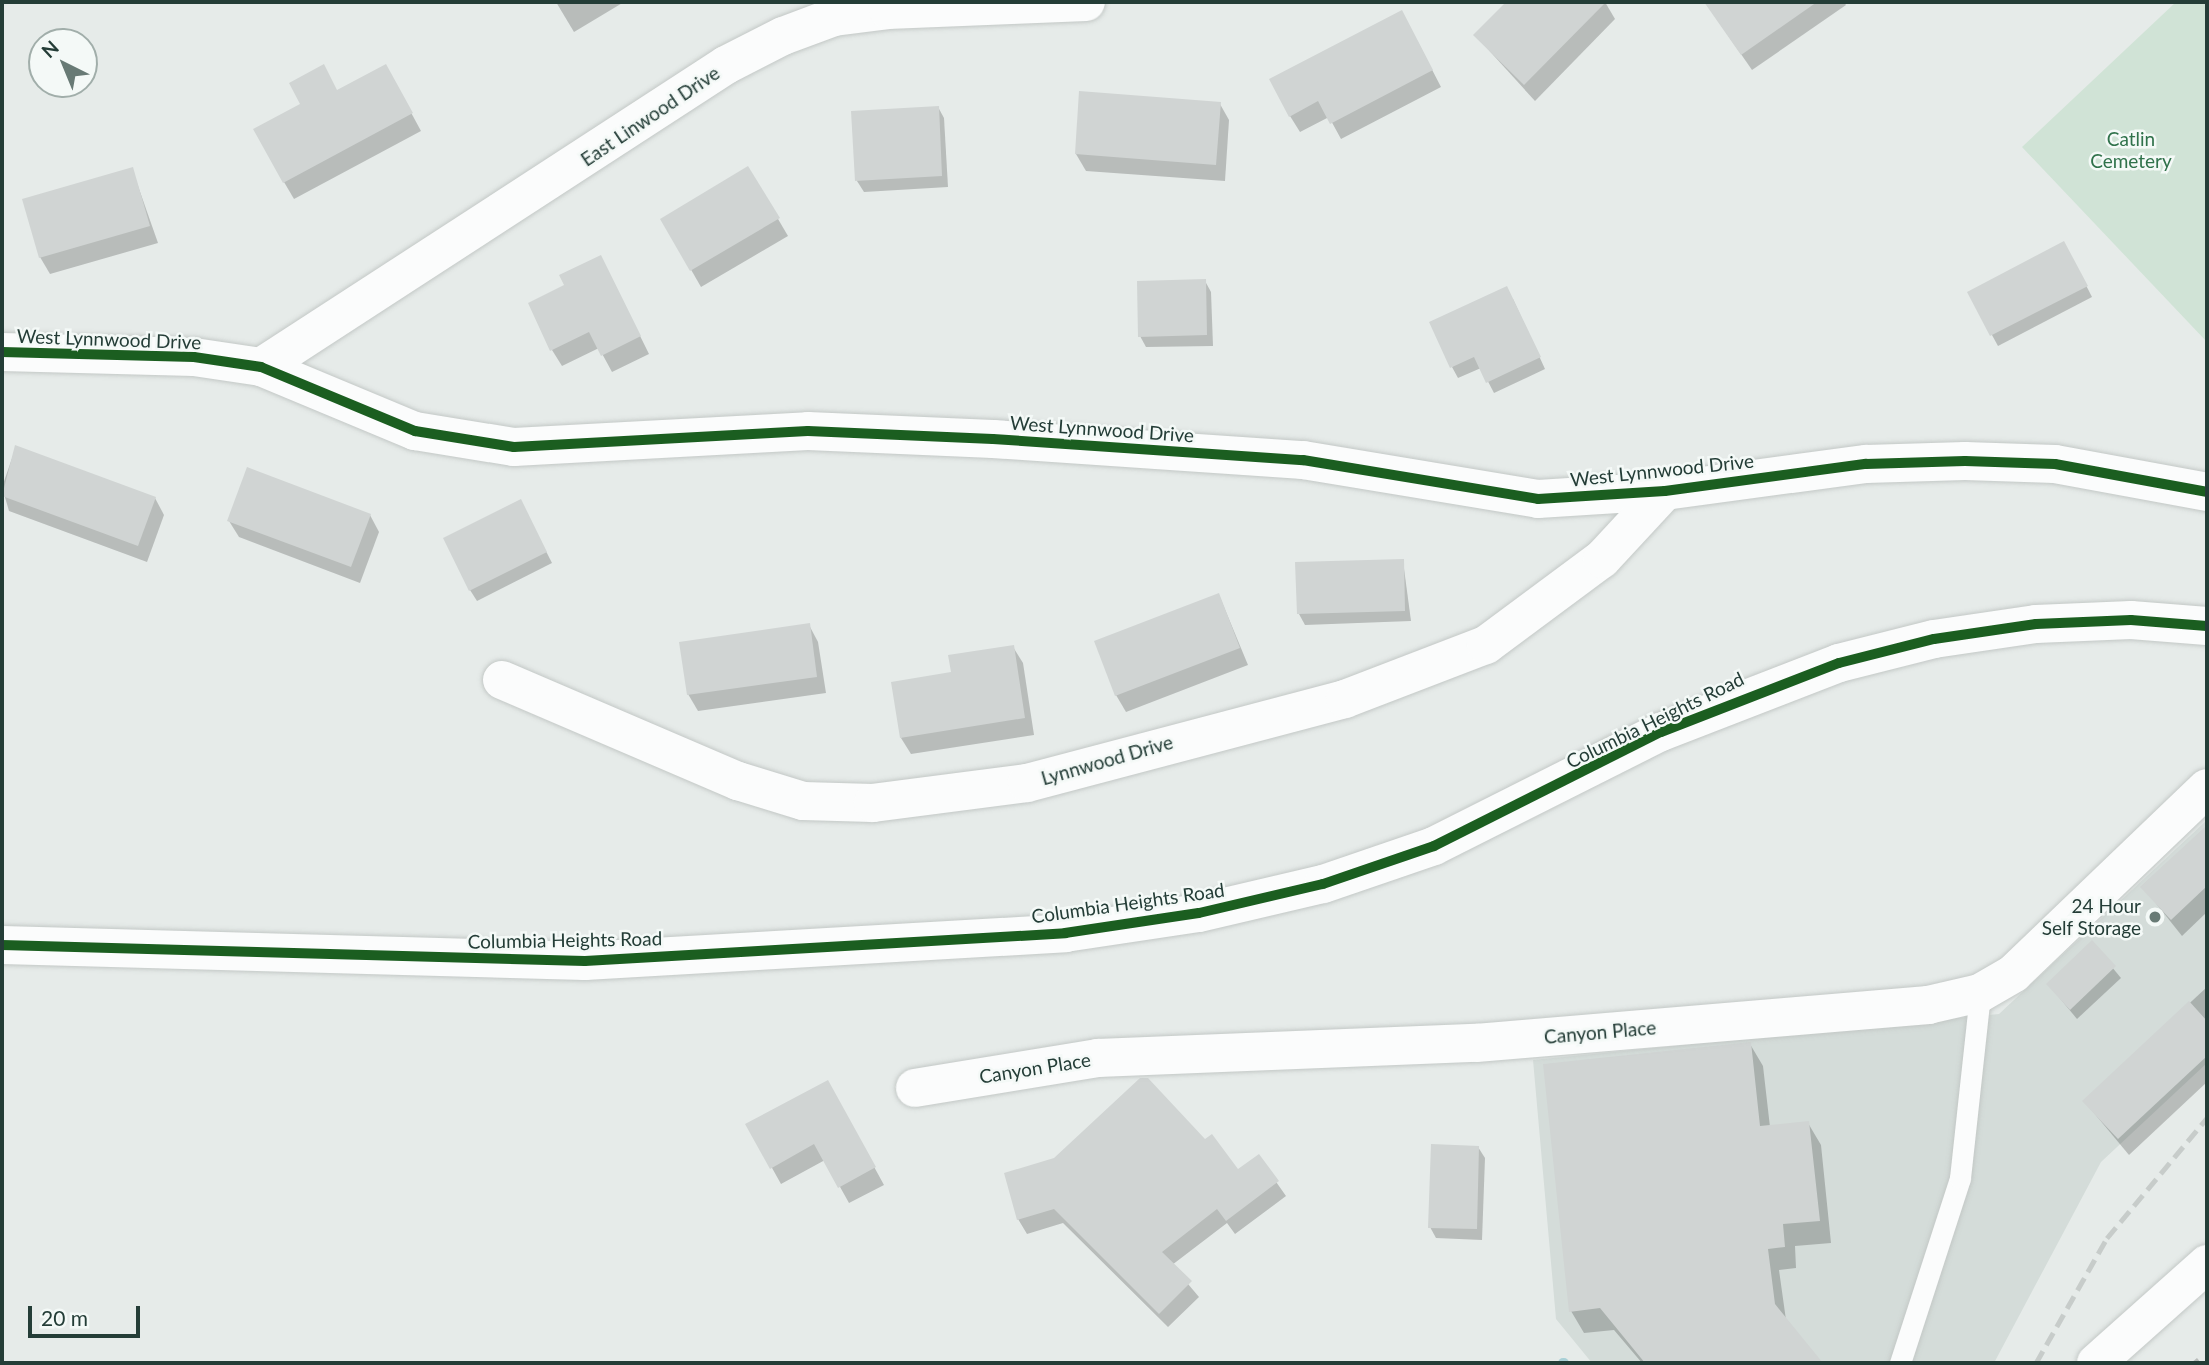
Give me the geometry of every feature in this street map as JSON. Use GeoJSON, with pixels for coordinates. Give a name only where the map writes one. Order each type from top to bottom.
{"type":"FeatureCollection","features":[{"type":"Feature","properties":{"kind":"street","name":"East Linwood Drive"},"geometry":{"type":"LineString","coordinates":[[261,367],[726,65],[783,36],[834,17],[888,10],[1086,2]]}},
{"type":"Feature","properties":{"kind":"street","name":"West Lynnwood Drive"},"geometry":{"type":"LineString","coordinates":[[2,352],[194,357],[261,367],[415,430],[514,447],[808,431],[1303,460],[1538,499],[1665,491],[1866,464],[1965,461],[2082,468],[2207,492]]}},
{"type":"Feature","properties":{"kind":"street","name":"Lynnwood Drive"},"geometry":{"type":"LineString","coordinates":[[502,680],[738,781],[803,801],[873,803],[1027,783],[1345,699],[1486,645],[1602,559],[1665,491]]}},
{"type":"Feature","properties":{"kind":"street","name":"Columbia Heights Road"},"geometry":{"type":"LineString","coordinates":[[2,945],[585,961],[1078,931],[1199,913],[1323,884],[1422,850],[1661,732],[1839,663],[1934,639],[2036,624],[2131,620],[2207,626]]}},
{"type":"Feature","properties":{"kind":"street","name":"Canyon Place"},"geometry":{"type":"LineString","coordinates":[[915,1088],[1098,1058],[1476,1043],[1928,1005],[1980,993],[2014,973],[2207,788]]}},
{"type":"Feature","properties":{"kind":"street"},"geometry":{"type":"LineString","coordinates":[[2096,1363],[2207,1264]]}},
{"type":"Feature","properties":{"kind":"lane"},"geometry":{"type":"LineString","coordinates":[[1900,1363],[1960,1178],[1980,993]]}},
{"type":"Feature","properties":{"kind":"shaded area"},"geometry":{"type":"Polygon","coordinates":[[[2207,820],[2207,1063],[2101,1162],[1994,1363],[1592,1363],[1556,1319],[1533,1060],[1999,1014],[2207,820]]]}},
{"type":"Feature","properties":{"kind":"green space","name":"Catlin Cemetery"},"geometry":{"type":"Polygon","coordinates":[[[2176,2],[2207,2],[2207,342],[2022,147],[2176,2]]]}},
{"type":"Feature","properties":{"kind":"building"},"geometry":{"type":"Polygon","coordinates":[[[1506,2],[1606,2],[1524,85],[1473,35],[1506,2]]]}},
{"type":"Feature","properties":{"kind":"building"},"geometry":{"type":"Polygon","coordinates":[[[1704,2],[1817,2],[1741,55],[1704,2]]]}},
{"type":"Feature","properties":{"kind":"building"},"geometry":{"type":"Polygon","coordinates":[[[1402,10],[1433,70],[1330,124],[1318,101],[1289,117],[1269,79],[1402,10]]]}},
{"type":"Feature","properties":{"kind":"building"},"geometry":{"type":"Polygon","coordinates":[[[324,64],[337,90],[386,64],[413,113],[283,183],[253,129],[300,104],[289,83],[324,64]]]}},
{"type":"Feature","properties":{"kind":"building"},"geometry":{"type":"Polygon","coordinates":[[[1079,91],[1221,102],[1216,165],[1075,154],[1079,91]]]}},
{"type":"Feature","properties":{"kind":"building"},"geometry":{"type":"Polygon","coordinates":[[[939,106],[942,176],[855,181],[851,111],[939,106]]]}},
{"type":"Feature","properties":{"kind":"building"},"geometry":{"type":"Polygon","coordinates":[[[748,166],[780,218],[690,271],[660,219],[748,166]]]}},
{"type":"Feature","properties":{"kind":"building"},"geometry":{"type":"Polygon","coordinates":[[[133,167],[150,226],[39,258],[22,199],[133,167]]]}},
{"type":"Feature","properties":{"kind":"building"},"geometry":{"type":"Polygon","coordinates":[[[2064,241],[2088,286],[1990,336],[1967,292],[2064,241]]]}},
{"type":"Feature","properties":{"kind":"building"},"geometry":{"type":"Polygon","coordinates":[[[601,255],[641,336],[601,356],[589,332],[550,351],[528,303],[564,285],[559,275],[601,255]]]}},
{"type":"Feature","properties":{"kind":"building"},"geometry":{"type":"Polygon","coordinates":[[[1206,279],[1207,335],[1138,337],[1137,281],[1206,279]]]}},
{"type":"Feature","properties":{"kind":"building"},"geometry":{"type":"Polygon","coordinates":[[[1507,286],[1541,357],[1486,383],[1474,357],[1450,368],[1429,322],[1507,286]]]}},
{"type":"Feature","properties":{"kind":"building"},"geometry":{"type":"Polygon","coordinates":[[[15,445],[156,497],[138,546],[2,496],[15,445]]]}},
{"type":"Feature","properties":{"kind":"building"},"geometry":{"type":"Polygon","coordinates":[[[247,467],[371,514],[351,567],[227,521],[247,467]]]}},
{"type":"Feature","properties":{"kind":"building"},"geometry":{"type":"Polygon","coordinates":[[[521,499],[547,552],[469,591],[443,538],[521,499]]]}},
{"type":"Feature","properties":{"kind":"building"},"geometry":{"type":"Polygon","coordinates":[[[1404,559],[1405,611],[1297,614],[1295,562],[1404,559]]]}},
{"type":"Feature","properties":{"kind":"building"},"geometry":{"type":"Polygon","coordinates":[[[1219,593],[1240,648],[1115,696],[1094,641],[1219,593]]]}},
{"type":"Feature","properties":{"kind":"building"},"geometry":{"type":"Polygon","coordinates":[[[810,623],[817,677],[687,695],[679,642],[810,623]]]}},
{"type":"Feature","properties":{"kind":"building"},"geometry":{"type":"Polygon","coordinates":[[[1014,645],[1025,718],[900,738],[891,682],[951,672],[948,655],[1014,645]]]}},
{"type":"Feature","properties":{"kind":"building"},"geometry":{"type":"Polygon","coordinates":[[[2207,825],[2207,886],[2171,920],[2140,887],[2207,825]]]}},
{"type":"Feature","properties":{"kind":"building"},"geometry":{"type":"Polygon","coordinates":[[[2092,940],[2116,966],[2070,1010],[2046,984],[2092,940]]]}},
{"type":"Feature","properties":{"kind":"building"},"geometry":{"type":"Polygon","coordinates":[[[2189,1001],[2207,1021],[2207,1056],[2118,1139],[2082,1101],[2189,1001]]]}},
{"type":"Feature","properties":{"kind":"building"},"geometry":{"type":"Polygon","coordinates":[[[1751,1042],[1760,1126],[1809,1121],[1820,1221],[1783,1224],[1785,1247],[1768,1249],[1775,1304],[1823,1363],[1645,1363],[1600,1308],[1569,1312],[1543,1064],[1751,1042]]]}},
{"type":"Feature","properties":{"kind":"building"},"geometry":{"type":"Polygon","coordinates":[[[1140,1078],[1148,1078],[1205,1139],[1212,1134],[1238,1169],[1259,1154],[1279,1181],[1226,1221],[1217,1209],[1162,1252],[1192,1281],[1159,1314],[1054,1209],[1017,1220],[1004,1173],[1054,1158],[1140,1078]]]}},
{"type":"Feature","properties":{"kind":"building"},"geometry":{"type":"Polygon","coordinates":[[[828,1080],[876,1167],[838,1188],[814,1144],[770,1169],[745,1124],[828,1080]]]}},
{"type":"Feature","properties":{"kind":"building"},"geometry":{"type":"Polygon","coordinates":[[[1431,1144],[1479,1146],[1477,1229],[1428,1228],[1431,1144]]]}},
{"type":"Feature","properties":{"kind":"railway"},"geometry":{"type":"LineString","coordinates":[[2036,1363],[2107,1238],[2207,1118]]}},
{"type":"Feature","properties":{"kind":"cycle path"},"geometry":{"type":"LineString","coordinates":[[2,352],[194,357],[261,367],[415,431],[514,447],[808,431],[993,439],[1303,460],[1538,499],[1665,491],[1866,464],[1965,461],[2055,464],[2207,492]]}},
{"type":"Feature","properties":{"kind":"cycle path"},"geometry":{"type":"LineString","coordinates":[[2,945],[585,961],[1065,933],[1199,913],[1323,884],[1434,846],[1661,732],[1839,663],[1934,639],[2036,624],[2131,620],[2207,626]]}},
{"type":"Feature","properties":{"kind":"place","name":"24 Hour Self Storage"},"geometry":{"type":"Point","coordinates":[2155,917]}}]}
